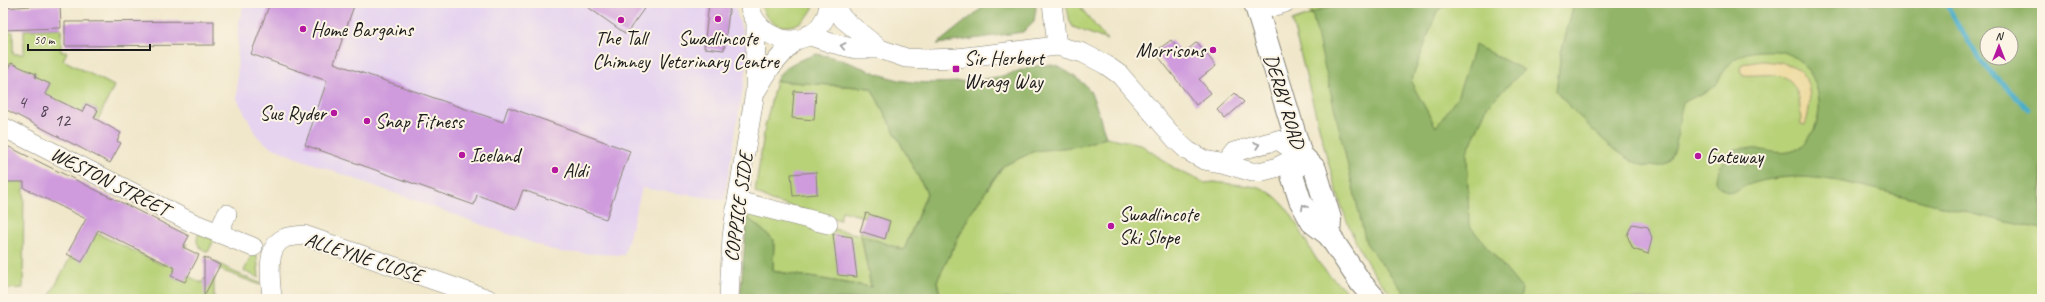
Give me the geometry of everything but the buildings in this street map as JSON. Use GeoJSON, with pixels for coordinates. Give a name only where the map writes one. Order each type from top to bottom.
{"type":"FeatureCollection","features":[{"type":"Feature","properties":{"kind":"main road","name":"DERBY ROAD"},"geometry":{"type":"LineString","coordinates":[[1256,7],[1300,155],[1315,169],[1330,219],[1329,235],[1361,283],[1375,299]]}},
{"type":"Feature","properties":{"kind":"street"},"geometry":{"type":"LineString","coordinates":[[748,3],[756,23],[762,30],[774,38],[802,38],[856,49],[880,50],[906,58],[957,58],[1057,46],[1083,53],[1106,65],[1120,75],[1162,126],[1188,151],[1204,160],[1225,164],[1252,172],[1259,172],[1275,168],[1300,155],[1278,140],[1234,152],[1225,164]]}},
{"type":"Feature","properties":{"kind":"street","name":"COPPICE SIDE"},"geometry":{"type":"LineString","coordinates":[[755,92],[771,67],[802,38],[817,29],[826,18],[829,3]]}},
{"type":"Feature","properties":{"kind":"street"},"geometry":{"type":"LineString","coordinates":[[833,3],[843,19],[880,50]]}},
{"type":"Feature","properties":{"kind":"street"},"geometry":{"type":"LineString","coordinates":[[1052,3],[1057,46]]}},
{"type":"Feature","properties":{"kind":"street"},"geometry":{"type":"LineString","coordinates":[[1256,7],[1285,3]]}},
{"type":"Feature","properties":{"kind":"street","name":"COPPICE SIDE"},"geometry":{"type":"LineString","coordinates":[[729,299],[731,251],[737,201],[755,92],[757,57],[756,23]]}},
{"type":"Feature","properties":{"kind":"street","name":"WESTON STREET"},"geometry":{"type":"LineString","coordinates":[[3,127],[191,222],[253,247]]}},
{"type":"Feature","properties":{"kind":"street"},"geometry":{"type":"LineString","coordinates":[[737,201],[828,224]]}},
{"type":"Feature","properties":{"kind":"street"},"geometry":{"type":"LineString","coordinates":[[218,233],[227,214]]}},
{"type":"Feature","properties":{"kind":"street","name":"ALLEYNE CLOSE"},"geometry":{"type":"LineString","coordinates":[[272,299],[272,254],[275,246],[284,238],[304,235],[488,299]]}},
{"type":"Feature","properties":{"kind":"shaded area"},"geometry":{"type":"Polygon","coordinates":[[[244,3],[731,3],[734,5],[749,53],[724,200],[642,188],[624,255],[558,252],[297,158],[269,146],[258,137],[237,99],[238,27],[244,3]]]}},
{"type":"Feature","properties":{"kind":"green space"},"geometry":{"type":"Polygon","coordinates":[[[761,3],[815,3],[810,13],[803,20],[795,25],[786,26],[778,25],[771,21],[765,13],[761,3]]]}},
{"type":"Feature","properties":{"kind":"green space"},"geometry":{"type":"Polygon","coordinates":[[[988,3],[1035,3],[1036,8],[1034,21],[1023,32],[937,44],[988,3]]]}},
{"type":"Feature","properties":{"kind":"green space"},"geometry":{"type":"Polygon","coordinates":[[[1066,3],[1077,3],[1107,40],[1073,27],[1070,22],[1066,3]]]}},
{"type":"Feature","properties":{"kind":"green space"},"geometry":{"type":"Polygon","coordinates":[[[1303,3],[2042,3],[2042,299],[1397,299],[1381,282],[1368,263],[1356,242],[1346,219],[1331,172],[1292,21],[1312,14],[1303,3]]]}},
{"type":"Feature","properties":{"kind":"green space"},"geometry":{"type":"Polygon","coordinates":[[[1340,3],[1450,3],[1437,11],[1411,82],[1436,127],[1457,98],[1475,45],[1524,70],[1488,105],[1467,153],[1469,225],[1522,289],[1520,299],[1409,299],[1366,243],[1312,13],[1340,3]]]}},
{"type":"Feature","properties":{"kind":"green space"},"geometry":{"type":"Polygon","coordinates":[[[1574,3],[2042,3],[2042,229],[1972,214],[1861,186],[1819,178],[1780,178],[1753,183],[1734,192],[1729,192],[1723,189],[1717,184],[1716,176],[1730,152],[1742,148],[1778,152],[1795,150],[1803,145],[1817,122],[1819,108],[1818,94],[1814,81],[1808,70],[1798,60],[1780,51],[1759,51],[1741,55],[1725,70],[1714,87],[1683,103],[1673,155],[1669,162],[1658,166],[1645,166],[1622,155],[1597,134],[1556,91],[1561,53],[1574,3]]]}},
{"type":"Feature","properties":{"kind":"green space"},"geometry":{"type":"Polygon","coordinates":[[[61,28],[61,52],[67,52],[63,60],[114,86],[95,126],[91,124],[98,110],[86,104],[79,118],[45,94],[50,84],[43,81],[36,95],[28,91],[36,74],[25,69],[17,85],[18,67],[11,63],[5,74],[3,74],[3,31],[13,32],[13,54],[24,54],[24,30],[61,28]]]}},
{"type":"Feature","properties":{"kind":"green space"},"geometry":{"type":"Polygon","coordinates":[[[817,54],[842,60],[888,77],[923,83],[976,80],[997,77],[1034,66],[1056,66],[1064,70],[1088,88],[1095,102],[1106,137],[1080,146],[1035,151],[1003,166],[969,216],[937,281],[941,299],[740,299],[747,217],[774,240],[773,271],[871,287],[861,235],[904,250],[927,193],[871,88],[776,81],[783,70],[793,63],[817,54]]]}},
{"type":"Feature","properties":{"kind":"green space"},"geometry":{"type":"Polygon","coordinates":[[[776,81],[871,88],[927,193],[904,250],[861,235],[860,231],[885,238],[890,221],[866,213],[864,217],[842,211],[840,220],[771,201],[755,192],[765,127],[776,81]]]}},
{"type":"Feature","properties":{"kind":"green space","name":"Swadlincote Ski Slope"},"geometry":{"type":"Polygon","coordinates":[[[1106,137],[1140,144],[1177,170],[1205,183],[1214,182],[1255,187],[1265,190],[1275,196],[1291,215],[1323,268],[1352,299],[941,299],[937,281],[969,216],[1003,166],[1035,151],[1080,146],[1106,137]]]}},
{"type":"Feature","properties":{"kind":"green space"},"geometry":{"type":"Polygon","coordinates":[[[3,166],[24,179],[23,288],[3,289],[3,166]]]}},
{"type":"Feature","properties":{"kind":"green space"},"geometry":{"type":"Polygon","coordinates":[[[754,212],[861,235],[871,287],[773,271],[774,240],[747,217],[754,212]]]}},
{"type":"Feature","properties":{"kind":"green space"},"geometry":{"type":"Polygon","coordinates":[[[86,228],[163,265],[171,250],[180,254],[185,243],[187,244],[172,276],[185,282],[188,276],[202,283],[214,261],[234,272],[260,283],[260,285],[218,269],[220,265],[215,262],[211,269],[214,271],[214,297],[217,299],[48,299],[86,228]]]}},
{"type":"Feature","properties":{"kind":"green space"},"geometry":{"type":"Polygon","coordinates":[[[199,233],[214,240],[208,252],[198,245],[197,240],[199,233]]]}},
{"type":"Feature","properties":{"kind":"green space"},"geometry":{"type":"Polygon","coordinates":[[[252,254],[257,256],[259,278],[244,271],[252,254]]]}},
{"type":"Feature","properties":{"kind":"sand"},"geometry":{"type":"Polygon","coordinates":[[[1762,61],[1790,65],[1798,69],[1803,75],[1807,82],[1810,100],[1805,125],[1801,124],[1800,103],[1796,89],[1788,79],[1781,76],[1772,75],[1743,75],[1740,70],[1742,64],[1762,61]]]}},
{"type":"Feature","properties":{"kind":"waterway"},"geometry":{"type":"LineString","coordinates":[[1947,3],[1956,22],[1982,63],[2028,109]]}},
{"type":"Feature","properties":{"kind":"place","name":"Swadlincote Veterinary Centre"},"geometry":{"type":"Point","coordinates":[718,19]}},
{"type":"Feature","properties":{"kind":"place","name":"The Tall Chimney"},"geometry":{"type":"Point","coordinates":[621,20]}},
{"type":"Feature","properties":{"kind":"place","name":"Home Bargains"},"geometry":{"type":"Point","coordinates":[303,29]}},
{"type":"Feature","properties":{"kind":"place","name":"Morrisons"},"geometry":{"type":"Point","coordinates":[1213,50]}},
{"type":"Feature","properties":{"kind":"place","name":"Sir Herbert Wragg Way"},"geometry":{"type":"Point","coordinates":[956,69]}},
{"type":"Feature","properties":{"kind":"place","name":"Sue Ryder"},"geometry":{"type":"Point","coordinates":[334,113]}},
{"type":"Feature","properties":{"kind":"place","name":"Snap Fitness"},"geometry":{"type":"Point","coordinates":[367,121]}},
{"type":"Feature","properties":{"kind":"place","name":"Iceland"},"geometry":{"type":"Point","coordinates":[462,155]}},
{"type":"Feature","properties":{"kind":"place","name":"Gateway"},"geometry":{"type":"Point","coordinates":[1698,156]}},
{"type":"Feature","properties":{"kind":"place","name":"Aldi"},"geometry":{"type":"Point","coordinates":[555,170]}},
{"type":"Feature","properties":{"kind":"place","name":"Swadlincote Ski Slope"},"geometry":{"type":"Point","coordinates":[1111,226]}}]}
